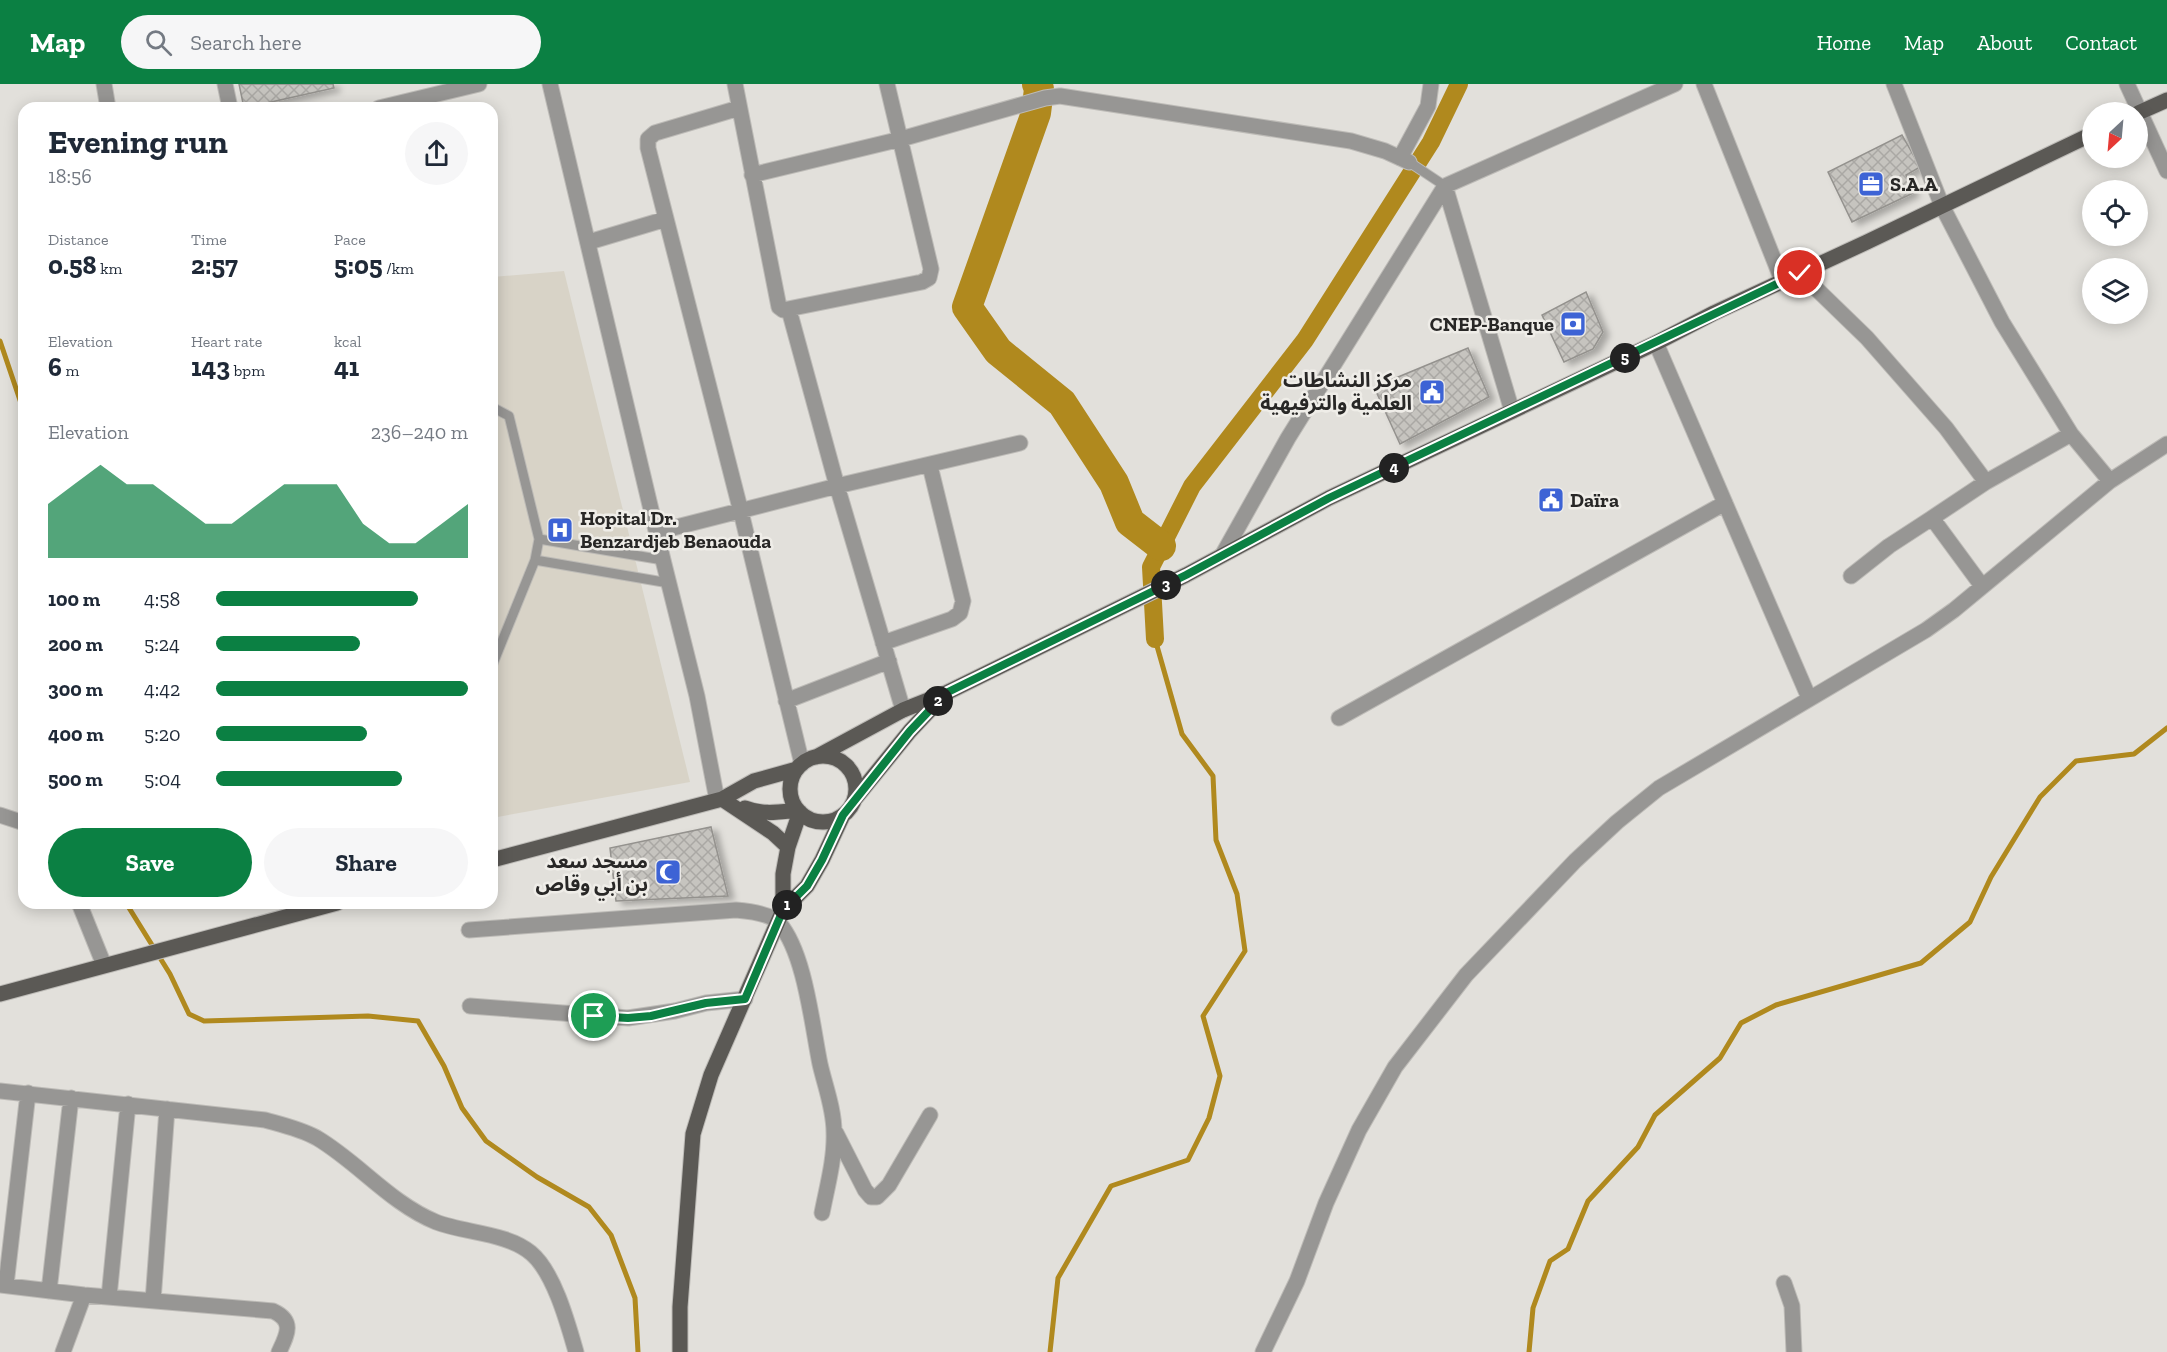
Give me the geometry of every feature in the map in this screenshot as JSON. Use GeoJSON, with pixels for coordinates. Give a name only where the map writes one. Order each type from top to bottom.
{"type":"FeatureCollection","features":[{"type":"Feature","properties":{"kind":"main road"},"geometry":{"type":"LineString","coordinates":[[2148,108],[2167,100]]}},
{"type":"Feature","properties":{"kind":"main road"},"geometry":{"type":"LineString","coordinates":[[498,858],[720,799],[754,781],[799,766],[903,710],[946,693],[1186,575],[1329,498],[2082,139]]}},
{"type":"Feature","properties":{"kind":"main road"},"geometry":{"type":"LineString","coordinates":[[680,1352],[680,1296],[693,1134],[711,1075],[781,916],[807,886],[843,815],[910,731],[946,693]]}},
{"type":"Feature","properties":{"kind":"main road"},"geometry":{"type":"LineString","coordinates":[[816,757],[836,758],[851,771],[855,780],[854,800]]}},
{"type":"Feature","properties":{"kind":"main road"},"geometry":{"type":"LineString","coordinates":[[799,766],[792,778],[790,789],[792,800],[799,811],[816,821],[829,821],[843,815]]}},
{"type":"Feature","properties":{"kind":"main road"},"geometry":{"type":"LineString","coordinates":[[720,799],[754,812],[799,811]]}},
{"type":"Feature","properties":{"kind":"main road"},"geometry":{"type":"LineString","coordinates":[[720,799],[773,832],[788,847]]}},
{"type":"Feature","properties":{"kind":"main road"},"geometry":{"type":"LineString","coordinates":[[781,916],[783,874],[788,847],[799,811]]}},
{"type":"Feature","properties":{"kind":"main road"},"geometry":{"type":"LineString","coordinates":[[0,993],[315,909]]}},
{"type":"Feature","properties":{"kind":"street"},"geometry":{"type":"LineString","coordinates":[[104,84],[107,102]]}},
{"type":"Feature","properties":{"kind":"street"},"geometry":{"type":"LineString","coordinates":[[225,84],[229,102]]}},
{"type":"Feature","properties":{"kind":"street"},"geometry":{"type":"LineString","coordinates":[[404,102],[479,84]]}},
{"type":"Feature","properties":{"kind":"street"},"geometry":{"type":"LineString","coordinates":[[550,84],[720,799]]}},
{"type":"Feature","properties":{"kind":"street"},"geometry":{"type":"LineString","coordinates":[[735,84],[780,310],[922,282],[929,278],[931,269],[887,84]]}},
{"type":"Feature","properties":{"kind":"street"},"geometry":{"type":"LineString","coordinates":[[752,175],[901,139],[1044,95],[1352,141],[1405,160],[1428,106],[1431,84]]}},
{"type":"Feature","properties":{"kind":"street"},"geometry":{"type":"LineString","coordinates":[[1223,554],[1288,438],[1444,186],[1675,84]]}},
{"type":"Feature","properties":{"kind":"street"},"geometry":{"type":"LineString","coordinates":[[1704,84],[1782,280]]}},
{"type":"Feature","properties":{"kind":"street"},"geometry":{"type":"LineString","coordinates":[[1893,84],[1942,206],[2002,322],[2071,434],[2110,481]]}},
{"type":"Feature","properties":{"kind":"street"},"geometry":{"type":"LineString","coordinates":[[2127,84],[2134,102]]}},
{"type":"Feature","properties":{"kind":"street"},"geometry":{"type":"LineString","coordinates":[[739,108],[656,133],[648,139],[648,148],[741,512],[799,766]]}},
{"type":"Feature","properties":{"kind":"street"},"geometry":{"type":"LineString","coordinates":[[2148,132],[2167,171]]}},
{"type":"Feature","properties":{"kind":"street"},"geometry":{"type":"LineString","coordinates":[[1444,186],[1512,411]]}},
{"type":"Feature","properties":{"kind":"street"},"geometry":{"type":"LineString","coordinates":[[589,242],[666,219]]}},
{"type":"Feature","properties":{"kind":"street"},"geometry":{"type":"LineString","coordinates":[[1800,273],[1867,338],[1946,428],[1986,482]]}},
{"type":"Feature","properties":{"kind":"street"},"geometry":{"type":"LineString","coordinates":[[789,310],[837,486],[903,710]]}},
{"type":"Feature","properties":{"kind":"street"},"geometry":{"type":"LineString","coordinates":[[1656,343],[1809,698]]}},
{"type":"Feature","properties":{"kind":"street"},"geometry":{"type":"LineString","coordinates":[[1851,576],[1889,546],[1986,482],[2071,434]]}},
{"type":"Feature","properties":{"kind":"street"},"geometry":{"type":"LineString","coordinates":[[657,532],[837,486],[930,466],[1020,443]]}},
{"type":"Feature","properties":{"kind":"street"},"geometry":{"type":"LineString","coordinates":[[1263,1352],[1297,1281],[1326,1203],[1359,1130],[1395,1068],[1466,975],[1575,861],[1617,822],[1659,788],[1926,630],[2110,481],[2167,444]]}},
{"type":"Feature","properties":{"kind":"street"},"geometry":{"type":"LineString","coordinates":[[883,643],[952,619],[960,613],[963,601],[930,466]]}},
{"type":"Feature","properties":{"kind":"street"},"geometry":{"type":"LineString","coordinates":[[1339,718],[1725,503]]}},
{"type":"Feature","properties":{"kind":"street"},"geometry":{"type":"LineString","coordinates":[[1932,518],[1982,586]]}},
{"type":"Feature","properties":{"kind":"street"},"geometry":{"type":"LineString","coordinates":[[786,701],[889,661]]}},
{"type":"Feature","properties":{"kind":"street"},"geometry":{"type":"LineString","coordinates":[[0,815],[18,821]]}},
{"type":"Feature","properties":{"kind":"street"},"geometry":{"type":"LineString","coordinates":[[81,909],[104,965]]}},
{"type":"Feature","properties":{"kind":"street"},"geometry":{"type":"LineString","coordinates":[[470,930],[736,910],[781,916],[799,966],[835,1131],[833,1159],[822,1213]]}},
{"type":"Feature","properties":{"kind":"street"},"geometry":{"type":"LineString","coordinates":[[470,1006],[628,1018],[667,1013],[706,1003],[745,999]]}},
{"type":"Feature","properties":{"kind":"street"},"geometry":{"type":"LineString","coordinates":[[0,1091],[265,1120],[298,1129],[317,1138],[401,1204],[437,1222],[504,1239],[531,1253],[553,1283],[576,1352]]}},
{"type":"Feature","properties":{"kind":"street"},"geometry":{"type":"LineString","coordinates":[[28,1093],[3,1285],[84,1295],[273,1311],[283,1316],[287,1324],[279,1352]]}},
{"type":"Feature","properties":{"kind":"street"},"geometry":{"type":"LineString","coordinates":[[49,1291],[71,1098]]}},
{"type":"Feature","properties":{"kind":"street"},"geometry":{"type":"LineString","coordinates":[[109,1297],[128,1104]]}},
{"type":"Feature","properties":{"kind":"street"},"geometry":{"type":"LineString","coordinates":[[153,1301],[167,1109]]}},
{"type":"Feature","properties":{"kind":"street"},"geometry":{"type":"LineString","coordinates":[[835,1131],[865,1190],[871,1197],[877,1197],[889,1185],[930,1115]]}},
{"type":"Feature","properties":{"kind":"street"},"geometry":{"type":"LineString","coordinates":[[1784,1283],[1792,1306],[1794,1352]]}},
{"type":"Feature","properties":{"kind":"street"},"geometry":{"type":"LineString","coordinates":[[63,1352],[84,1295]]}},
{"type":"Feature","properties":{"kind":"lane"},"geometry":{"type":"LineString","coordinates":[[1405,160],[1444,186]]}},
{"type":"Feature","properties":{"kind":"lane"},"geometry":{"type":"LineString","coordinates":[[498,410],[509,416],[539,539],[535,560],[498,651]]}},
{"type":"Feature","properties":{"kind":"lane"},"geometry":{"type":"LineString","coordinates":[[539,539],[663,560]]}},
{"type":"Feature","properties":{"kind":"lane"},"geometry":{"type":"LineString","coordinates":[[535,560],[669,583]]}},
{"type":"Feature","properties":{"kind":"shaded area","name":"Hopital Dr. Benzardjeb Benaouda"},"geometry":{"type":"Polygon","coordinates":[[[564,271],[690,782],[498,817],[498,276],[564,271]]]}},
{"type":"Feature","properties":{"kind":"building"},"geometry":{"type":"Polygon","coordinates":[[[239,84],[333,84],[334,88],[271,102],[243,102],[239,84]]]}},
{"type":"Feature","properties":{"kind":"building","name":"S.A.A"},"geometry":{"type":"Polygon","coordinates":[[[1902,135],[1920,167],[1906,175],[1913,193],[1852,222],[1828,172],[1902,135]]]}},
{"type":"Feature","properties":{"kind":"building","name":"CNEP-Banque"},"geometry":{"type":"Polygon","coordinates":[[[1586,292],[1603,332],[1593,349],[1564,362],[1542,315],[1586,292]]]}},
{"type":"Feature","properties":{"kind":"building","name":"مركز النشاطات العلمية والترفيهية"},"geometry":{"type":"Polygon","coordinates":[[[1468,348],[1489,397],[1400,444],[1374,387],[1468,348]]]}},
{"type":"Feature","properties":{"kind":"building","name":"مسجد سعد بن أبي وقاص"},"geometry":{"type":"Polygon","coordinates":[[[711,827],[728,896],[616,901],[610,848],[711,827]]]}},
{"type":"Feature","properties":{"kind":"waterway"},"geometry":{"type":"LineString","coordinates":[[1037,84],[1039,89],[1036,113],[967,307],[998,351],[1062,403],[1114,483],[1130,522],[1161,546]]}},
{"type":"Feature","properties":{"kind":"waterway"},"geometry":{"type":"LineString","coordinates":[[1155,639],[1151,567],[1192,486],[1305,340],[1431,142],[1459,84]]}},
{"type":"Feature","properties":{"kind":"waterway"},"geometry":{"type":"LineString","coordinates":[[0,341],[18,394]]}},
{"type":"Feature","properties":{"kind":"waterway"},"geometry":{"type":"LineString","coordinates":[[1050,1352],[1058,1278],[1111,1186],[1188,1160],[1209,1118],[1220,1076],[1203,1016],[1245,951],[1237,894],[1216,840],[1213,776],[1182,734],[1155,639]]}},
{"type":"Feature","properties":{"kind":"waterway"},"geometry":{"type":"LineString","coordinates":[[1529,1352],[1533,1308],[1550,1261],[1568,1249],[1588,1201],[1638,1147],[1655,1115],[1720,1058],[1741,1023],[1776,1005],[1921,963],[1970,922],[1991,877],[2040,797],[2076,761],[2134,754],[2167,728]]}},
{"type":"Feature","properties":{"kind":"waterway"},"geometry":{"type":"LineString","coordinates":[[130,909],[170,974],[189,1014],[204,1021],[368,1016],[418,1021],[444,1066],[462,1108],[486,1141],[537,1177],[589,1207],[611,1235],[635,1298],[638,1352]]}},
{"type":"Feature","properties":{"kind":"place","name":"S.A.A"},"geometry":{"type":"Point","coordinates":[1871,184]}},
{"type":"Feature","properties":{"kind":"place","name":"CNEP-Banque"},"geometry":{"type":"Point","coordinates":[1573,324]}},
{"type":"Feature","properties":{"kind":"place","name":"مركز النشاطات العلمية والترفيهية"},"geometry":{"type":"Point","coordinates":[1432,392]}},
{"type":"Feature","properties":{"kind":"place","name":"Daïra"},"geometry":{"type":"Point","coordinates":[1551,500]}},
{"type":"Feature","properties":{"kind":"place","name":"Hopital Dr. Benzardjeb Benaouda"},"geometry":{"type":"Point","coordinates":[560,530]}},
{"type":"Feature","properties":{"kind":"place","name":"مسجد سعد بن أبي وقاص"},"geometry":{"type":"Point","coordinates":[668,872]}},
{"type":"Feature","properties":{"kind":"route"},"geometry":{"type":"LineString","coordinates":[[594,1016],[628,1018],[651,1016],[706,1003],[745,999],[783,910],[807,886],[843,815],[910,731],[946,693],[1186,575],[1329,498],[1800,273]]}}]}
